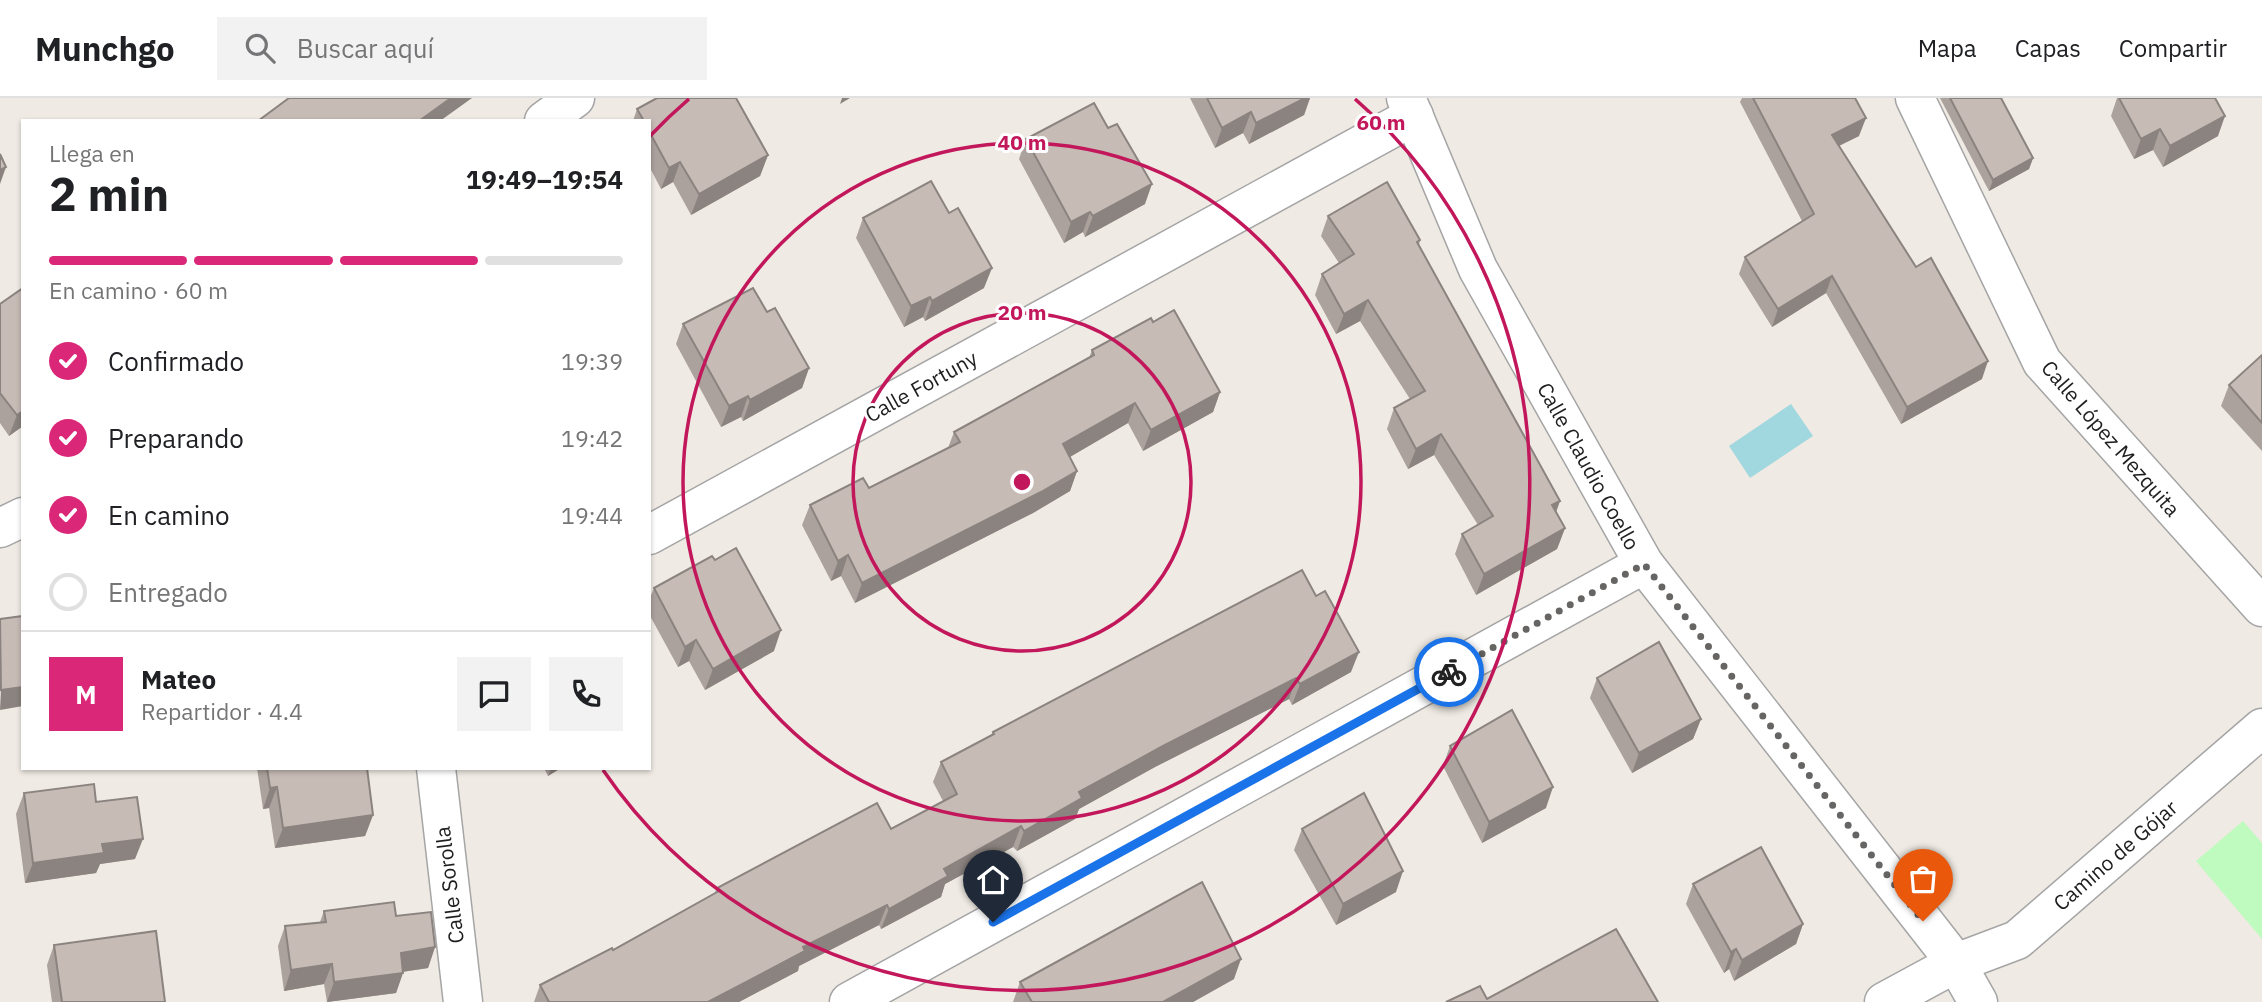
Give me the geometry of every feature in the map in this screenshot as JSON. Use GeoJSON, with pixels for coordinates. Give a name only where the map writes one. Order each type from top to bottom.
{"type":"FeatureCollection","features":[{"type":"Feature","properties":{"kind":"street"},"geometry":{"type":"LineString","coordinates":[[547,119],[575,98]]}},
{"type":"Feature","properties":{"kind":"street","name":"Calle López Mezquita"},"geometry":{"type":"LineString","coordinates":[[1915,98],[2042,362],[2262,607]]}},
{"type":"Feature","properties":{"kind":"street","name":"Calle Fortuny"},"geometry":{"type":"LineString","coordinates":[[651,535],[1410,107]]}},
{"type":"Feature","properties":{"kind":"street","name":"Calle Claudio Coello"},"geometry":{"type":"LineString","coordinates":[[1410,107],[1478,269],[1644,564],[1956,963],[1978,1002]]}},
{"type":"Feature","properties":{"kind":"street"},"geometry":{"type":"LineString","coordinates":[[0,528],[21,518]]}},
{"type":"Feature","properties":{"kind":"street"},"geometry":{"type":"LineString","coordinates":[[849,1002],[1644,564]]}},
{"type":"Feature","properties":{"kind":"street","name":"Camino de Gójar"},"geometry":{"type":"LineString","coordinates":[[1884,1002],[1956,963],[2017,940],[2262,728]]}},
{"type":"Feature","properties":{"kind":"street","name":"Calle Sorolla"},"geometry":{"type":"LineString","coordinates":[[436,770],[463,1002]]}},
{"type":"Feature","properties":{"kind":"green space"},"geometry":{"type":"Polygon","coordinates":[[[2243,821],[2262,843],[2262,939],[2196,861],[2243,821]]]}},
{"type":"Feature","properties":{"kind":"water"},"geometry":{"type":"Polygon","coordinates":[[[1791,404],[1813,436],[1750,478],[1729,446],[1791,404]]]}},
{"type":"Feature","properties":{"kind":"building"},"geometry":{"type":"Polygon","coordinates":[[[289,98],[451,98],[422,119],[261,119],[289,98]]]}},
{"type":"Feature","properties":{"kind":"building"},"geometry":{"type":"Polygon","coordinates":[[[657,98],[736,98],[768,155],[699,194],[680,162],[669,168],[651,135],[651,119],[643,119],[637,109],[657,98]]]}},
{"type":"Feature","properties":{"kind":"building"},"geometry":{"type":"Polygon","coordinates":[[[1207,98],[1305,98],[1256,123],[1251,112],[1222,128],[1207,98]]]}},
{"type":"Feature","properties":{"kind":"building"},"geometry":{"type":"Polygon","coordinates":[[[1753,98],[1855,98],[1866,118],[1832,135],[1916,267],[1931,258],[1988,361],[1907,407],[1832,276],[1778,309],[1745,257],[1814,214],[1753,98]]]}},
{"type":"Feature","properties":{"kind":"building"},"geometry":{"type":"Polygon","coordinates":[[[1950,98],[2001,98],[2033,158],[1993,180],[1950,98]]]}},
{"type":"Feature","properties":{"kind":"building"},"geometry":{"type":"Polygon","coordinates":[[[2119,98],[2215,98],[2225,116],[2170,146],[2160,129],[2141,139],[2119,98]]]}},
{"type":"Feature","properties":{"kind":"building"},"geometry":{"type":"Polygon","coordinates":[[[1094,103],[1108,128],[1117,124],[1152,184],[1093,216],[1090,212],[1071,222],[1026,139],[1094,103]]]}},
{"type":"Feature","properties":{"kind":"building"},"geometry":{"type":"Polygon","coordinates":[[[0,154],[6,167],[0,170],[0,154]]]}},
{"type":"Feature","properties":{"kind":"building"},"geometry":{"type":"Polygon","coordinates":[[[931,181],[949,213],[958,208],[992,268],[932,301],[930,297],[911,306],[863,218],[931,181]]]}},
{"type":"Feature","properties":{"kind":"building"},"geometry":{"type":"Polygon","coordinates":[[[1387,182],[1420,240],[1417,242],[1560,501],[1552,505],[1565,528],[1484,574],[1462,534],[1493,516],[1441,434],[1416,449],[1394,408],[1425,391],[1368,300],[1344,314],[1322,274],[1354,254],[1328,216],[1387,182]]]}},
{"type":"Feature","properties":{"kind":"building"},"geometry":{"type":"Polygon","coordinates":[[[753,288],[767,312],[775,308],[809,368],[750,400],[748,396],[729,406],[683,324],[753,288]]]}},
{"type":"Feature","properties":{"kind":"building"},"geometry":{"type":"Polygon","coordinates":[[[21,289],[21,412],[17,415],[0,393],[0,304],[21,289]]]}},
{"type":"Feature","properties":{"kind":"building"},"geometry":{"type":"Polygon","coordinates":[[[1174,310],[1220,392],[1151,430],[1135,403],[1063,444],[1077,471],[862,583],[848,555],[838,561],[810,505],[863,478],[869,488],[960,442],[954,432],[1094,355],[1092,350],[1151,318],[1153,322],[1174,310]]]}},
{"type":"Feature","properties":{"kind":"building"},"geometry":{"type":"Polygon","coordinates":[[[2262,355],[2262,423],[2229,385],[2262,355]]]}},
{"type":"Feature","properties":{"kind":"building"},"geometry":{"type":"Polygon","coordinates":[[[736,548],[781,630],[713,669],[696,640],[685,647],[654,588],[712,556],[715,560],[736,548]]]}},
{"type":"Feature","properties":{"kind":"building"},"geometry":{"type":"Polygon","coordinates":[[[1302,570],[1316,596],[1325,591],[1359,652],[1300,684],[1296,678],[1163,746],[1079,792],[1082,798],[1024,831],[1021,826],[944,869],[948,876],[889,909],[887,905],[803,947],[805,951],[708,1002],[549,1002],[540,985],[612,948],[613,950],[719,891],[717,888],[877,803],[891,829],[957,794],[941,762],[1302,570]]]}},
{"type":"Feature","properties":{"kind":"building"},"geometry":{"type":"Polygon","coordinates":[[[21,616],[21,687],[1,690],[0,619],[21,616]]]}},
{"type":"Feature","properties":{"kind":"building"},"geometry":{"type":"Polygon","coordinates":[[[1659,642],[1701,719],[1639,753],[1597,678],[1659,642]]]}},
{"type":"Feature","properties":{"kind":"building"},"geometry":{"type":"Polygon","coordinates":[[[1512,710],[1553,787],[1489,822],[1450,746],[1512,710]]]}},
{"type":"Feature","properties":{"kind":"building"},"geometry":{"type":"Polygon","coordinates":[[[267,770],[367,770],[373,815],[283,828],[277,787],[270,788],[267,770]]]}},
{"type":"Feature","properties":{"kind":"building"},"geometry":{"type":"Polygon","coordinates":[[[94,784],[96,802],[137,797],[143,839],[102,844],[104,853],[33,863],[24,793],[94,784]]]}},
{"type":"Feature","properties":{"kind":"building"},"geometry":{"type":"Polygon","coordinates":[[[1364,793],[1403,871],[1343,904],[1302,829],[1364,793]]]}},
{"type":"Feature","properties":{"kind":"building"},"geometry":{"type":"Polygon","coordinates":[[[1761,847],[1803,924],[1742,960],[1736,949],[1731,952],[1693,884],[1761,847]]]}},
{"type":"Feature","properties":{"kind":"building"},"geometry":{"type":"Polygon","coordinates":[[[1202,882],[1241,959],[1163,1002],[1032,1002],[1020,982],[1202,882]]]}},
{"type":"Feature","properties":{"kind":"building"},"geometry":{"type":"Polygon","coordinates":[[[394,902],[396,916],[431,912],[435,947],[401,953],[403,973],[334,982],[332,964],[291,970],[285,926],[326,922],[324,911],[394,902]]]}},
{"type":"Feature","properties":{"kind":"building"},"geometry":{"type":"Polygon","coordinates":[[[1616,929],[1658,1002],[1446,1002],[1480,986],[1487,999],[1616,929]]]}},
{"type":"Feature","properties":{"kind":"building"},"geometry":{"type":"Polygon","coordinates":[[[156,931],[165,1002],[62,1002],[54,945],[156,931]]]}},
{"type":"Feature","properties":{"kind":"way so far"},"geometry":{"type":"LineString","coordinates":[[1449,672],[1644,564],[1923,921]]}},
{"type":"Feature","properties":{"kind":"route"},"geometry":{"type":"LineString","coordinates":[[993,922],[1449,672]]}}]}
